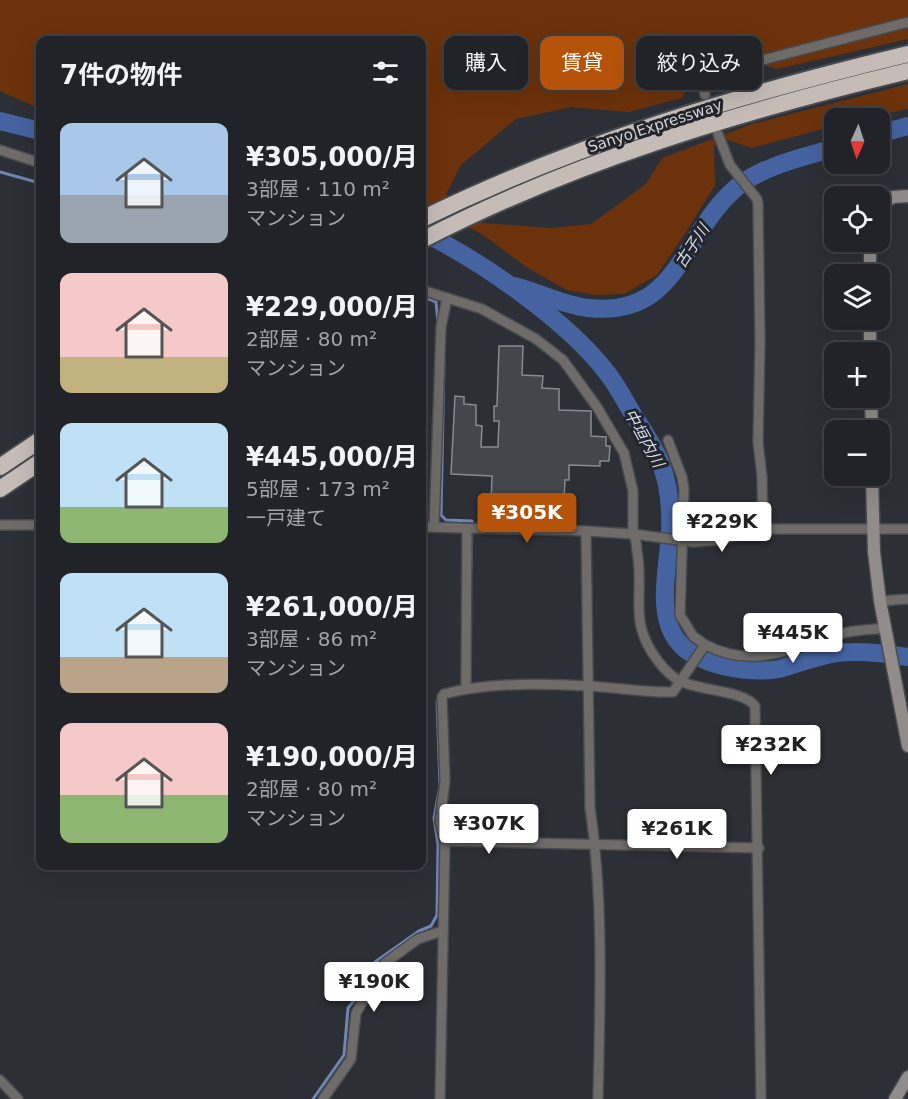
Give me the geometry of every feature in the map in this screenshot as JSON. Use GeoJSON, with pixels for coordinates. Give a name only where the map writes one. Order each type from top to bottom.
{"type":"FeatureCollection","features":[{"type":"Feature","properties":{"kind":"highway","name":"Sanyo Expressway"},"geometry":{"type":"LineString","coordinates":[[426,217],[511,177],[599,142],[685,114],[908,54]]}},
{"type":"Feature","properties":{"kind":"highway","name":"Sanyo Expressway"},"geometry":{"type":"LineString","coordinates":[[426,238],[464,218],[606,160],[798,100],[908,71]]}},
{"type":"Feature","properties":{"kind":"highway"},"geometry":{"type":"LineString","coordinates":[[0,467],[36,443]]}},
{"type":"Feature","properties":{"kind":"highway"},"geometry":{"type":"LineString","coordinates":[[0,489],[36,465]]}},
{"type":"Feature","properties":{"kind":"main road"},"geometry":{"type":"LineString","coordinates":[[890,199],[908,196]]}},
{"type":"Feature","properties":{"kind":"main road"},"geometry":{"type":"LineString","coordinates":[[872,486],[873,529],[880,601],[908,746]]}},
{"type":"Feature","properties":{"kind":"main road"},"geometry":{"type":"LineString","coordinates":[[895,1099],[908,1077]]}},
{"type":"Feature","properties":{"kind":"street"},"geometry":{"type":"LineString","coordinates":[[705,95],[701,76],[908,22]]}},
{"type":"Feature","properties":{"kind":"street"},"geometry":{"type":"LineString","coordinates":[[718,134],[735,174],[758,204],[760,342],[758,442],[762,477],[763,529]]}},
{"type":"Feature","properties":{"kind":"street"},"geometry":{"type":"LineString","coordinates":[[0,150],[36,163]]}},
{"type":"Feature","properties":{"kind":"street"},"geometry":{"type":"LineString","coordinates":[[426,291],[482,309],[502,319],[536,339],[563,360],[597,407],[624,453],[633,491],[640,563],[637,607],[643,637],[662,666],[681,679],[710,691],[746,697],[755,706],[759,849],[761,1099]]}},
{"type":"Feature","properties":{"kind":"street"},"geometry":{"type":"LineString","coordinates":[[435,527],[441,327],[447,298]]}},
{"type":"Feature","properties":{"kind":"street"},"geometry":{"type":"LineString","coordinates":[[668,440],[682,477],[685,505],[681,541],[680,615],[693,636],[703,646],[731,655],[761,656],[798,649],[846,632],[886,631]]}},
{"type":"Feature","properties":{"kind":"street"},"geometry":{"type":"LineString","coordinates":[[0,525],[36,525]]}},
{"type":"Feature","properties":{"kind":"street"},"geometry":{"type":"LineString","coordinates":[[426,527],[586,531],[681,541],[718,540],[763,529],[908,529]]}},
{"type":"Feature","properties":{"kind":"street"},"geometry":{"type":"LineString","coordinates":[[465,688],[467,529]]}},
{"type":"Feature","properties":{"kind":"street"},"geometry":{"type":"LineString","coordinates":[[586,531],[590,808],[596,845],[600,1005],[598,1099]]}},
{"type":"Feature","properties":{"kind":"street"},"geometry":{"type":"LineString","coordinates":[[880,601],[908,599]]}},
{"type":"Feature","properties":{"kind":"street"},"geometry":{"type":"LineString","coordinates":[[440,1099],[445,841],[440,822],[445,780],[442,697],[444,694],[465,688],[541,685],[588,686],[630,692],[673,692],[703,646]]}},
{"type":"Feature","properties":{"kind":"street"},"geometry":{"type":"LineString","coordinates":[[445,841],[759,849]]}},
{"type":"Feature","properties":{"kind":"street"},"geometry":{"type":"LineString","coordinates":[[323,1099],[351,1059],[356,1013],[385,963],[418,939],[442,931]]}},
{"type":"Feature","properties":{"kind":"street"},"geometry":{"type":"LineString","coordinates":[[0,1080],[18,1099]]}},
{"type":"Feature","properties":{"kind":"shaded area"},"geometry":{"type":"Polygon","coordinates":[[[0,0],[908,0],[908,39],[777,69],[762,64],[762,36],[636,36],[636,90],[685,90],[682,98],[628,112],[571,107],[516,119],[461,165],[446,194],[483,223],[551,228],[591,224],[646,184],[662,158],[752,124],[908,84],[908,109],[890,113],[890,108],[824,108],[824,129],[752,148],[728,140],[714,145],[715,185],[657,275],[624,294],[595,295],[567,290],[526,267],[482,234],[426,208],[426,36],[36,36],[36,107],[0,91],[0,0]]]}},
{"type":"Feature","properties":{"kind":"building"},"geometry":{"type":"Polygon","coordinates":[[[499,346],[523,346],[522,375],[543,376],[542,388],[559,389],[559,410],[591,411],[591,436],[606,437],[606,446],[610,446],[609,461],[600,461],[600,466],[569,465],[569,480],[565,480],[564,500],[512,496],[511,522],[494,522],[495,503],[491,503],[492,476],[451,474],[455,396],[464,397],[464,404],[476,405],[476,425],[482,426],[481,447],[498,447],[499,421],[494,421],[494,406],[497,406],[499,346]]]}},
{"type":"Feature","properties":{"kind":"waterway","name":"中垣内川"},"geometry":{"type":"LineString","coordinates":[[0,121],[36,130]]}},
{"type":"Feature","properties":{"kind":"waterway","name":"古子川"},"geometry":{"type":"LineString","coordinates":[[890,131],[908,126]]}},
{"type":"Feature","properties":{"kind":"waterway","name":"古子川"},"geometry":{"type":"LineString","coordinates":[[514,286],[588,308],[619,308],[642,300],[661,287],[676,269],[718,206],[737,187],[771,168],[824,151]]}},
{"type":"Feature","properties":{"kind":"waterway"},"geometry":{"type":"LineString","coordinates":[[0,172],[36,182]]}},
{"type":"Feature","properties":{"kind":"waterway","name":"中垣内川"},"geometry":{"type":"LineString","coordinates":[[426,234],[470,259],[547,313],[591,354],[615,384],[659,458],[664,472],[670,514],[665,606],[668,623],[676,639],[688,651],[715,664],[753,670],[779,669],[822,656],[845,652],[872,652],[908,657]]}},
{"type":"Feature","properties":{"kind":"waterway"},"geometry":{"type":"LineString","coordinates":[[426,298],[436,302],[438,322]]}},
{"type":"Feature","properties":{"kind":"waterway"},"geometry":{"type":"LineString","coordinates":[[444,361],[441,515],[446,520],[472,521],[471,569]]}},
{"type":"Feature","properties":{"kind":"waterway"},"geometry":{"type":"LineString","coordinates":[[313,1099],[344,1055],[348,1008],[366,986],[375,962],[419,931],[431,926],[437,915],[438,845],[434,818],[440,786],[437,701]]}}]}
